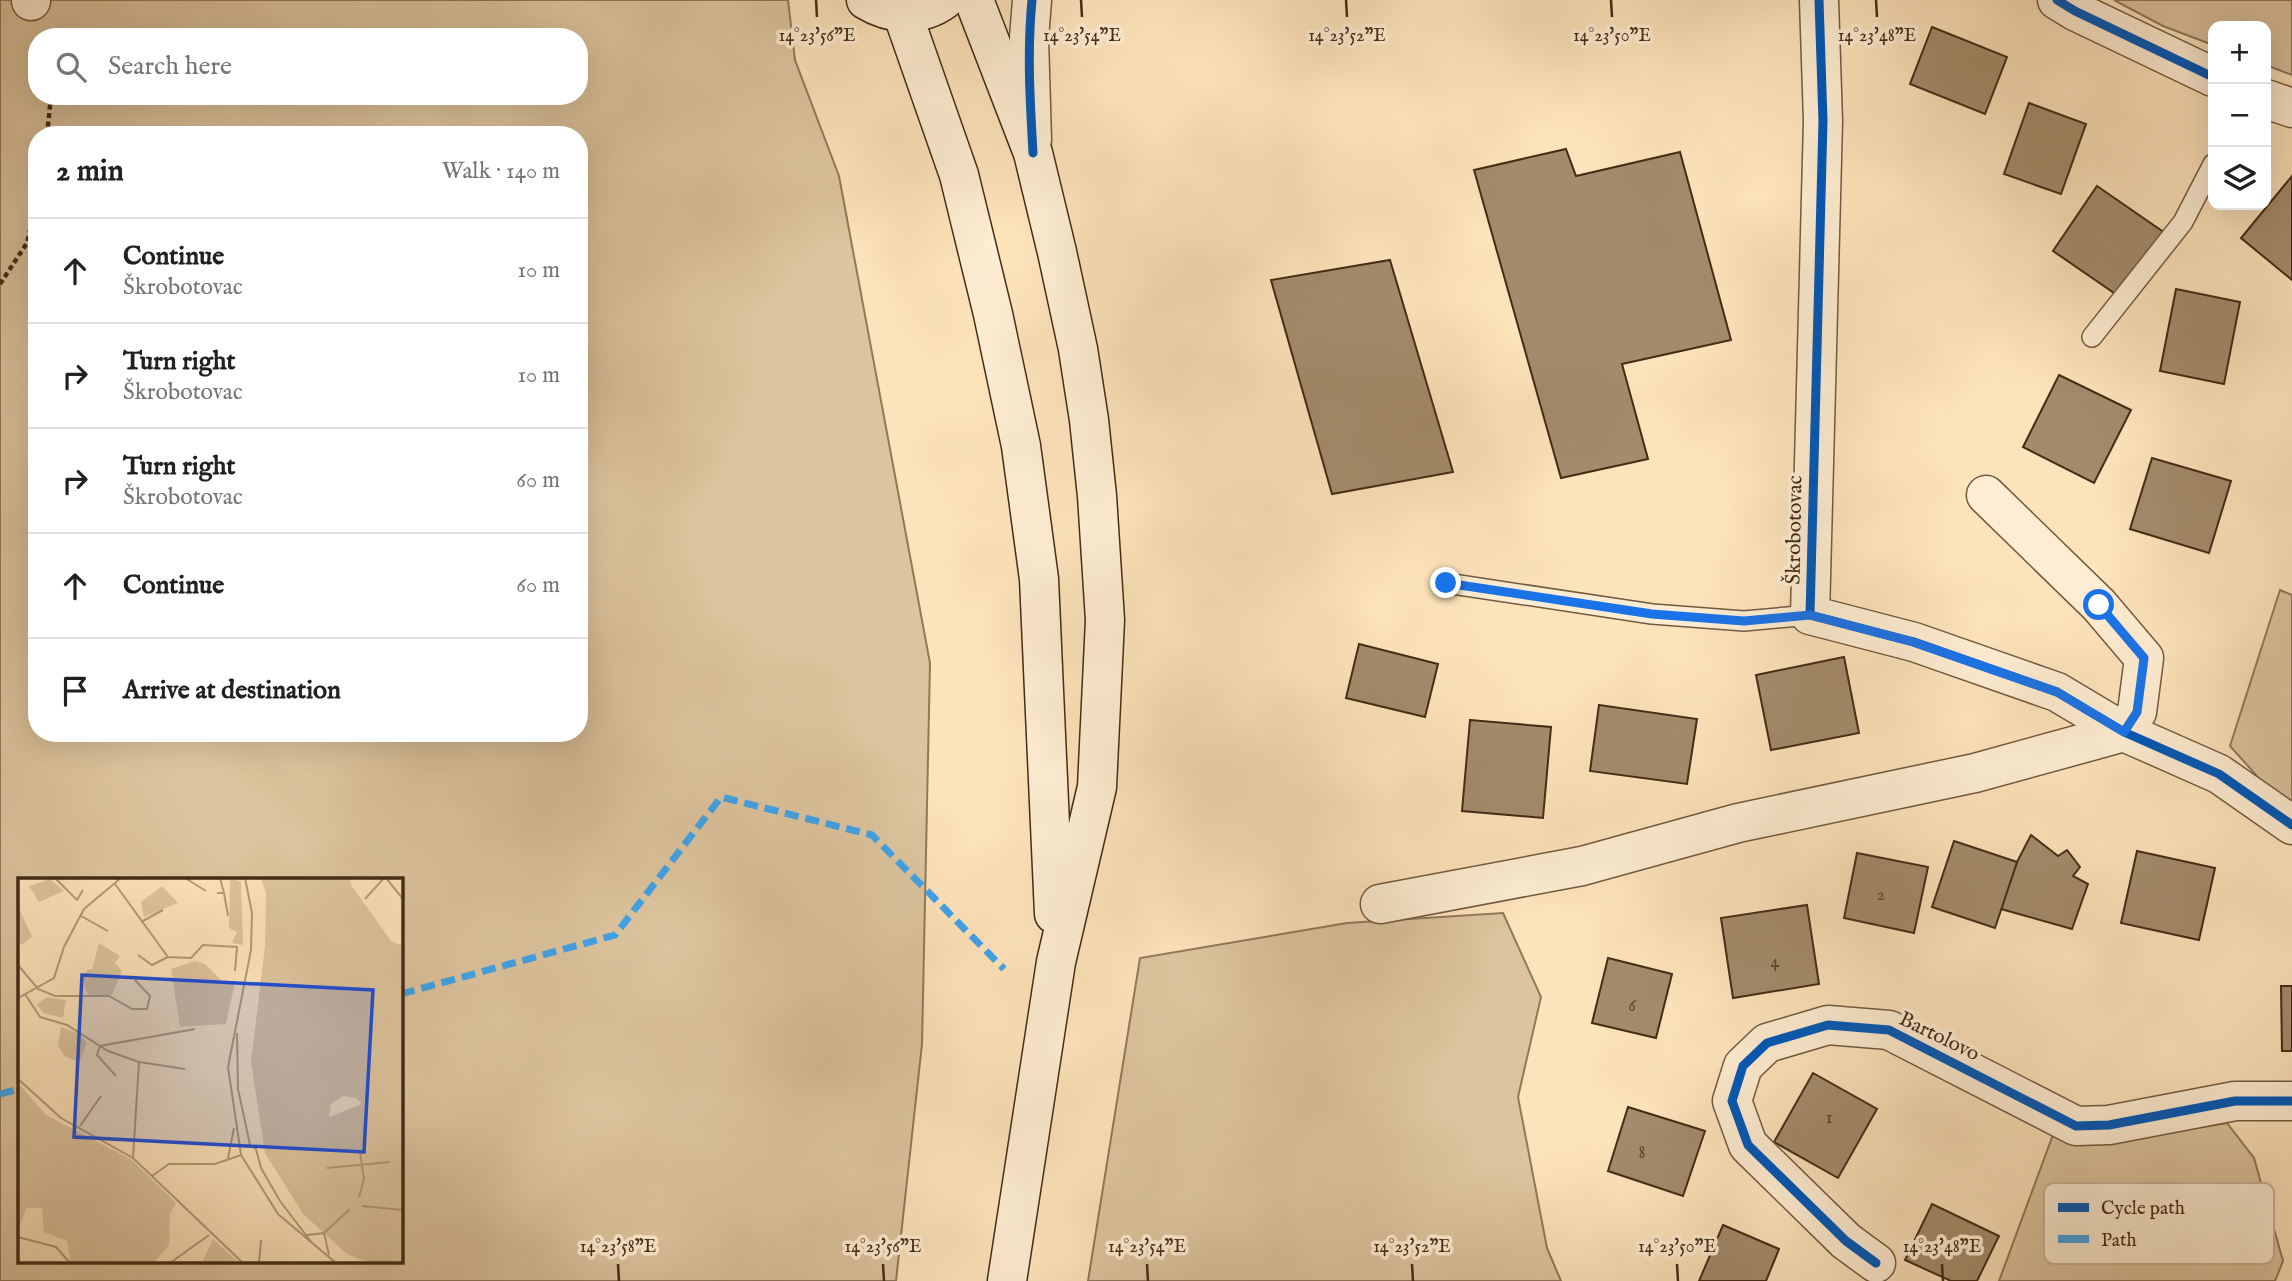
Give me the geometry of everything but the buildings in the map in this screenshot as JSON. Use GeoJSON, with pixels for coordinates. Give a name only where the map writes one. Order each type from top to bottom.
{"type":"FeatureCollection","features":[{"type":"Feature","properties":{"kind":"street"},"geometry":{"type":"LineString","coordinates":[[866,0],[879,7],[902,12],[931,7],[944,0]]}},
{"type":"Feature","properties":{"kind":"street"},"geometry":{"type":"LineString","coordinates":[[974,0],[1033,153],[1073,325],[1089,420],[1105,620],[1097,787],[1056,962],[1007,1281]]}},
{"type":"Feature","properties":{"kind":"street"},"geometry":{"type":"LineString","coordinates":[[1032,0],[1029,50],[1033,153]]}},
{"type":"Feature","properties":{"kind":"street","name":"Škrobotovac"},"geometry":{"type":"LineString","coordinates":[[1819,0],[1823,121],[1810,615],[1913,642],[2057,692],[2124,732],[2219,774],[2292,825]]}},
{"type":"Feature","properties":{"kind":"street"},"geometry":{"type":"LineString","coordinates":[[2057,0],[2208,75]]}},
{"type":"Feature","properties":{"kind":"street"},"geometry":{"type":"LineString","coordinates":[[902,12],[960,175],[1021,446],[1039,579],[1056,962]]}},
{"type":"Feature","properties":{"kind":"street"},"geometry":{"type":"LineString","coordinates":[[2271,101],[2292,108]]}},
{"type":"Feature","properties":{"kind":"street"},"geometry":{"type":"LineString","coordinates":[[1380,904],[1582,866],[1738,823],[1975,773],[2124,732],[2137,712],[2144,658],[2099,605],[1986,495]]}},
{"type":"Feature","properties":{"kind":"street","name":"Bartolovo"},"geometry":{"type":"LineString","coordinates":[[1875,1263],[1846,1241],[1748,1145],[1732,1101],[1743,1066],[1767,1043],[1828,1024],[1889,1030],[2076,1126],[2109,1125],[2235,1101],[2292,1101]]}},
{"type":"Feature","properties":{"kind":"lane"},"geometry":{"type":"LineString","coordinates":[[2092,337],[2183,222],[2208,173]]}},
{"type":"Feature","properties":{"kind":"lane"},"geometry":{"type":"LineString","coordinates":[[1446,583],[1652,614],[1744,621],[1810,615]]}},
{"type":"Feature","properties":{"kind":"path"},"geometry":{"type":"LineString","coordinates":[[48,126],[50,105]]}},
{"type":"Feature","properties":{"kind":"path"},"geometry":{"type":"LineString","coordinates":[[0,285],[28,239]]}},
{"type":"Feature","properties":{"kind":"shaded area"},"geometry":{"type":"Polygon","coordinates":[[[0,0],[788,0],[795,60],[839,176],[930,663],[922,1044],[896,1281],[0,1281],[0,0]]]}},
{"type":"Feature","properties":{"kind":"shaded area"},"geometry":{"type":"Polygon","coordinates":[[[2114,0],[2292,0],[2292,75],[2271,67],[2271,21],[2208,21],[2208,43],[2163,26],[2114,0]]]}},
{"type":"Feature","properties":{"kind":"shaded area"},"geometry":{"type":"Polygon","coordinates":[[[2280,590],[2292,595],[2292,815],[2230,746],[2280,590]]]}},
{"type":"Feature","properties":{"kind":"shaded area"},"geometry":{"type":"Polygon","coordinates":[[[1503,913],[1541,997],[1518,1097],[1547,1248],[1561,1281],[1088,1281],[1140,958],[1347,923],[1503,913]]]}},
{"type":"Feature","properties":{"kind":"shaded area"},"geometry":{"type":"Polygon","coordinates":[[[2227,1123],[2254,1158],[2261,1183],[2044,1183],[2044,1264],[2274,1264],[2274,1229],[2283,1261],[2275,1281],[1999,1281],[2054,1132],[2092,1144],[2227,1123]]]}},
{"type":"Feature","properties":{"kind":"marked path"},"geometry":{"type":"LineString","coordinates":[[402,994],[615,935],[721,797],[872,835],[1004,969]]}},
{"type":"Feature","properties":{"kind":"marked path"},"geometry":{"type":"LineString","coordinates":[[0,1094],[18,1089]]}},
{"type":"Feature","properties":{"kind":"cycle path"},"geometry":{"type":"LineString","coordinates":[[1032,0],[1029,57],[1033,153]]}},
{"type":"Feature","properties":{"kind":"cycle path"},"geometry":{"type":"LineString","coordinates":[[1819,0],[1823,121],[1810,615],[1914,642],[2057,692],[2124,732],[2219,774],[2292,825]]}},
{"type":"Feature","properties":{"kind":"cycle path"},"geometry":{"type":"LineString","coordinates":[[2057,0],[2208,75]]}},
{"type":"Feature","properties":{"kind":"cycle path"},"geometry":{"type":"LineString","coordinates":[[1876,1263],[1846,1241],[1748,1145],[1732,1101],[1743,1066],[1767,1043],[1828,1025],[1889,1030],[2076,1126],[2109,1125],[2235,1101],[2292,1101]]}},
{"type":"Feature","properties":{"kind":"route"},"geometry":{"type":"LineString","coordinates":[[1446,583],[1652,614],[1744,621],[1810,615],[1913,642],[2057,692],[2124,732],[2137,712],[2144,658],[2099,605]]}}]}
